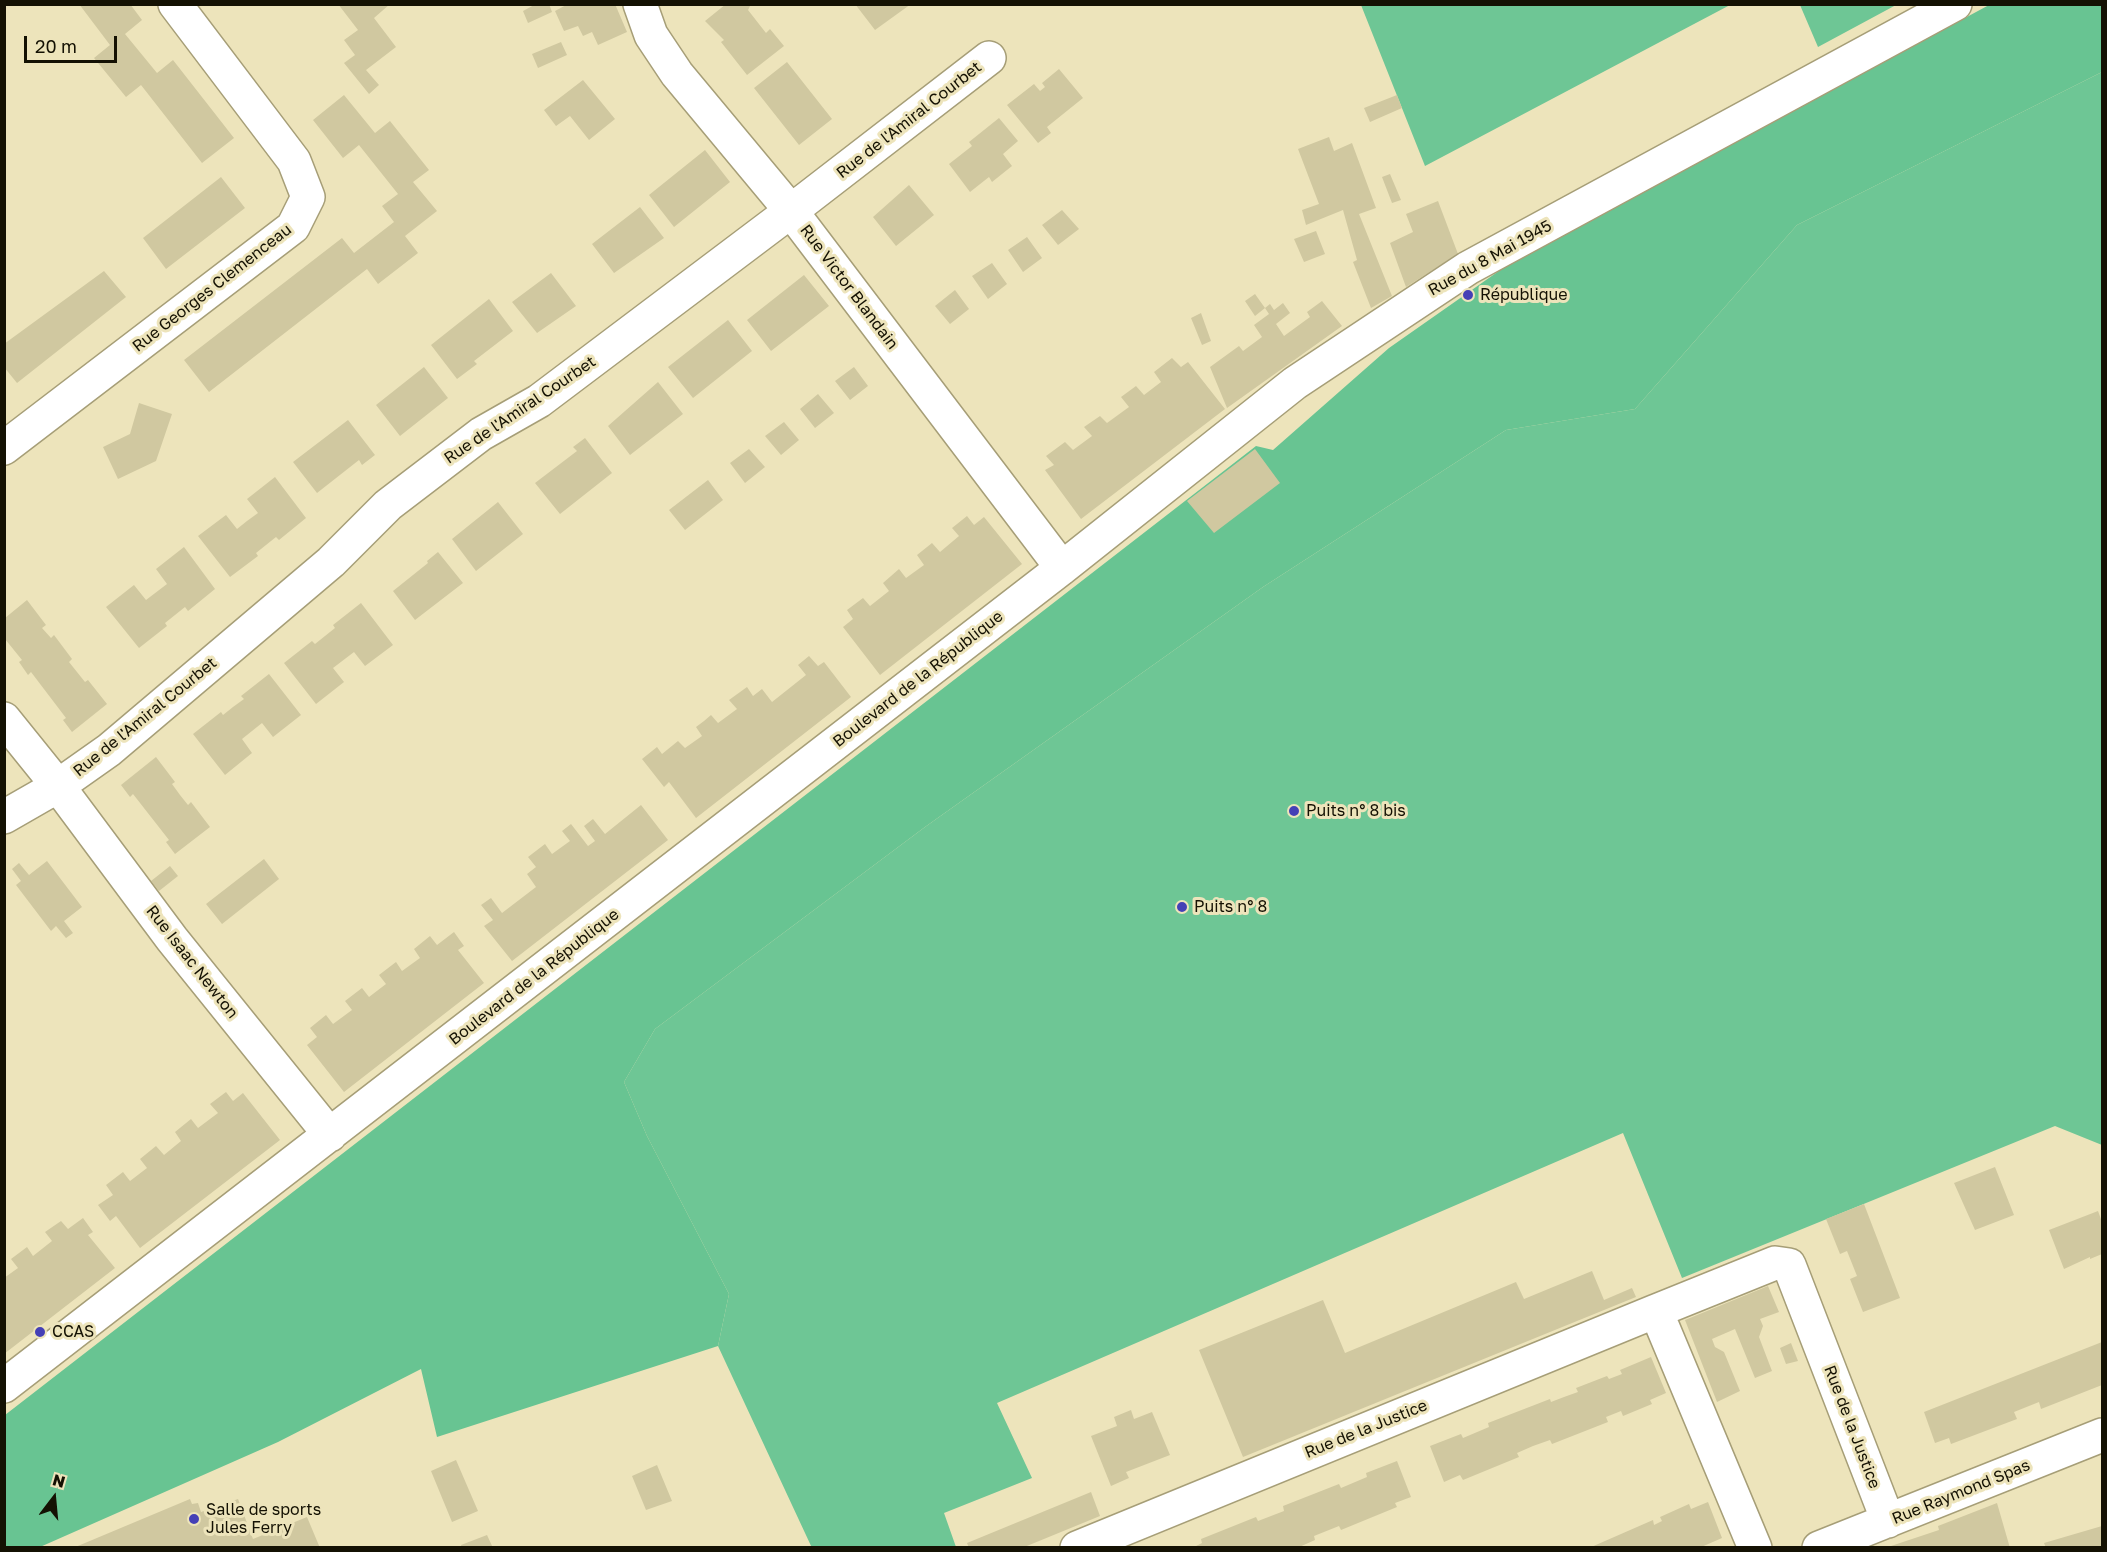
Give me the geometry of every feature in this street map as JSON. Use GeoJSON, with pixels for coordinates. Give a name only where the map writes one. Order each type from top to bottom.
{"type":"FeatureCollection","features":[{"type":"Feature","properties":{"kind":"street","name":"Rue Georges Clemenceau"},"geometry":{"type":"LineString","coordinates":[[4,448],[293,227],[308,196],[294,160],[175,4]]}},
{"type":"Feature","properties":{"kind":"street","name":"Rue Victor Blandain"},"geometry":{"type":"LineString","coordinates":[[640,4],[651,35],[677,74],[791,211],[1062,568]]}},
{"type":"Feature","properties":{"kind":"street","name":"Rue du 8 Mai 1945"},"geometry":{"type":"LineString","coordinates":[[1062,568],[1295,383],[1437,287],[1955,4]]}},
{"type":"Feature","properties":{"kind":"street","name":"Rue de l'Amiral Courbet"},"geometry":{"type":"LineString","coordinates":[[4,817],[58,786],[109,750],[332,562],[388,504],[481,434],[539,401],[989,58]]}},
{"type":"Feature","properties":{"kind":"street","name":"Boulevard de la République"},"geometry":{"type":"LineString","coordinates":[[4,1386],[1062,568]]}},
{"type":"Feature","properties":{"kind":"street","name":"Rue Isaac Newton"},"geometry":{"type":"LineString","coordinates":[[4,719],[58,786],[172,939],[330,1135]]}},
{"type":"Feature","properties":{"kind":"street","name":"Rue de la Justice"},"geometry":{"type":"LineString","coordinates":[[1077,1548],[1775,1263],[1789,1265],[1888,1521]]}},
{"type":"Feature","properties":{"kind":"street"},"geometry":{"type":"LineString","coordinates":[[1656,1311],[1755,1548]]}},
{"type":"Feature","properties":{"kind":"street","name":"Rue Raymond Spas"},"geometry":{"type":"LineString","coordinates":[[1820,1548],[2103,1435]]}},
{"type":"Feature","properties":{"kind":"green space"},"geometry":{"type":"Polygon","coordinates":[[[1361,5],[1730,5],[1425,166],[1361,5]]]}},
{"type":"Feature","properties":{"kind":"green space"},"geometry":{"type":"Polygon","coordinates":[[[1800,5],[1896,5],[1818,47],[1800,5]]]}},
{"type":"Feature","properties":{"kind":"green space"},"geometry":{"type":"Polygon","coordinates":[[[1989,5],[2102,5],[2102,72],[1797,225],[1635,409],[1506,430],[1263,587],[925,827],[655,1029],[624,1082],[647,1136],[729,1294],[718,1346],[437,1437],[421,1369],[278,1442],[40,1547],[5,1548],[5,1415],[1256,446],[1273,450],[1389,348],[1506,266],[1989,5]]]}},
{"type":"Feature","properties":{"kind":"green space"},"geometry":{"type":"Polygon","coordinates":[[[2102,72],[2102,1145],[2055,1126],[1682,1278],[1623,1133],[997,1403],[1032,1478],[944,1513],[956,1547],[812,1548],[718,1346],[729,1294],[647,1136],[624,1082],[655,1029],[925,827],[1263,587],[1506,430],[1635,409],[1797,225],[2102,72]]]}},
{"type":"Feature","properties":{"kind":"building"},"geometry":{"type":"Polygon","coordinates":[[[79,4],[130,4],[142,20],[125,34],[157,73],[173,60],[234,138],[202,163],[141,85],[126,97],[94,58],[110,45],[79,4]]]}},
{"type":"Feature","properties":{"kind":"building"},"geometry":{"type":"Polygon","coordinates":[[[338,4],[390,4],[374,18],[396,47],[366,70],[379,85],[369,94],[344,63],[355,55],[344,40],[358,30],[338,4]]]}},
{"type":"Feature","properties":{"kind":"building"},"geometry":{"type":"Polygon","coordinates":[[[536,4],[549,4],[552,12],[528,23],[523,11],[536,4]]]}},
{"type":"Feature","properties":{"kind":"building"},"geometry":{"type":"Polygon","coordinates":[[[568,4],[615,4],[627,32],[598,45],[592,32],[583,36],[578,26],[564,31],[555,11],[568,4]]]}},
{"type":"Feature","properties":{"kind":"building"},"geometry":{"type":"Polygon","coordinates":[[[726,4],[751,4],[748,10],[766,33],[770,29],[784,46],[747,75],[721,42],[724,40],[705,21],[726,4]]]}},
{"type":"Feature","properties":{"kind":"building"},"geometry":{"type":"Polygon","coordinates":[[[855,4],[911,4],[875,30],[855,4]]]}},
{"type":"Feature","properties":{"kind":"building"},"geometry":{"type":"Polygon","coordinates":[[[561,42],[567,55],[538,68],[532,54],[561,42]]]}},
{"type":"Feature","properties":{"kind":"building"},"geometry":{"type":"Polygon","coordinates":[[[787,62],[832,119],[799,145],[754,88],[787,62]]]}},
{"type":"Feature","properties":{"kind":"building"},"geometry":{"type":"Polygon","coordinates":[[[1059,69],[1083,98],[1047,127],[1051,133],[1038,143],[1007,105],[1034,84],[1040,91],[1045,87],[1042,83],[1059,69]]]}},
{"type":"Feature","properties":{"kind":"building"},"geometry":{"type":"Polygon","coordinates":[[[583,80],[615,119],[589,140],[570,116],[556,126],[544,110],[583,80]]]}},
{"type":"Feature","properties":{"kind":"building"},"geometry":{"type":"Polygon","coordinates":[[[344,95],[375,133],[390,121],[429,170],[413,182],[437,211],[405,236],[418,253],[378,284],[367,269],[209,392],[184,360],[342,238],[354,253],[394,222],[382,206],[398,194],[359,145],[343,158],[313,120],[344,95]]]}},
{"type":"Feature","properties":{"kind":"building"},"geometry":{"type":"Polygon","coordinates":[[[1397,95],[1402,108],[1370,122],[1364,108],[1397,95]]]}},
{"type":"Feature","properties":{"kind":"building"},"geometry":{"type":"Polygon","coordinates":[[[999,118],[1018,141],[1003,154],[1012,166],[992,182],[989,177],[970,192],[949,164],[972,146],[969,142],[999,118]]]}},
{"type":"Feature","properties":{"kind":"building"},"geometry":{"type":"Polygon","coordinates":[[[1329,137],[1334,151],[1352,143],[1376,208],[1359,214],[1392,296],[1371,308],[1353,262],[1357,260],[1343,210],[1306,225],[1302,210],[1319,204],[1298,149],[1329,137]]]}},
{"type":"Feature","properties":{"kind":"building"},"geometry":{"type":"Polygon","coordinates":[[[705,150],[730,182],[674,227],[649,195],[705,150]]]}},
{"type":"Feature","properties":{"kind":"building"},"geometry":{"type":"Polygon","coordinates":[[[1390,174],[1401,200],[1392,203],[1382,177],[1390,174]]]}},
{"type":"Feature","properties":{"kind":"building"},"geometry":{"type":"Polygon","coordinates":[[[221,177],[245,208],[166,269],[143,238],[221,177]]]}},
{"type":"Feature","properties":{"kind":"building"},"geometry":{"type":"Polygon","coordinates":[[[909,185],[934,215],[896,246],[873,217],[909,185]]]}},
{"type":"Feature","properties":{"kind":"building"},"geometry":{"type":"Polygon","coordinates":[[[1438,201],[1458,254],[1406,287],[1390,243],[1413,232],[1406,214],[1438,201]]]}},
{"type":"Feature","properties":{"kind":"building"},"geometry":{"type":"Polygon","coordinates":[[[640,207],[664,238],[614,273],[592,244],[640,207]]]}},
{"type":"Feature","properties":{"kind":"building"},"geometry":{"type":"Polygon","coordinates":[[[1062,210],[1079,229],[1058,245],[1042,225],[1062,210]]]}},
{"type":"Feature","properties":{"kind":"building"},"geometry":{"type":"Polygon","coordinates":[[[1316,231],[1325,254],[1304,262],[1294,239],[1316,231]]]}},
{"type":"Feature","properties":{"kind":"building"},"geometry":{"type":"Polygon","coordinates":[[[1027,237],[1042,258],[1023,272],[1008,250],[1027,237]]]}},
{"type":"Feature","properties":{"kind":"building"},"geometry":{"type":"Polygon","coordinates":[[[992,263],[1007,284],[988,299],[972,276],[992,263]]]}},
{"type":"Feature","properties":{"kind":"building"},"geometry":{"type":"Polygon","coordinates":[[[104,271],[126,297],[17,383],[4,367],[4,344],[104,271]]]}},
{"type":"Feature","properties":{"kind":"building"},"geometry":{"type":"Polygon","coordinates":[[[551,273],[576,306],[537,333],[512,302],[551,273]]]}},
{"type":"Feature","properties":{"kind":"building"},"geometry":{"type":"Polygon","coordinates":[[[804,275],[829,306],[771,351],[747,320],[804,275]]]}},
{"type":"Feature","properties":{"kind":"building"},"geometry":{"type":"Polygon","coordinates":[[[955,290],[969,309],[950,324],[935,306],[955,290]]]}},
{"type":"Feature","properties":{"kind":"building"},"geometry":{"type":"Polygon","coordinates":[[[1255,294],[1265,308],[1255,316],[1245,301],[1255,294]]]}},
{"type":"Feature","properties":{"kind":"building"},"geometry":{"type":"Polygon","coordinates":[[[489,299],[513,331],[474,361],[477,364],[457,379],[431,345],[489,299]]]}},
{"type":"Feature","properties":{"kind":"building"},"geometry":{"type":"Polygon","coordinates":[[[1322,301],[1342,326],[1227,408],[1210,367],[1239,346],[1243,351],[1262,337],[1254,325],[1269,314],[1265,308],[1270,304],[1274,310],[1283,303],[1290,313],[1276,324],[1284,336],[1310,317],[1307,312],[1322,301]]]}},
{"type":"Feature","properties":{"kind":"building"},"geometry":{"type":"Polygon","coordinates":[[[1201,313],[1211,341],[1202,345],[1191,318],[1201,313]]]}},
{"type":"Feature","properties":{"kind":"building"},"geometry":{"type":"Polygon","coordinates":[[[728,320],[752,351],[693,398],[668,367],[728,320]]]}},
{"type":"Feature","properties":{"kind":"building"},"geometry":{"type":"Polygon","coordinates":[[[1172,358],[1181,367],[1188,362],[1225,409],[1081,519],[1045,470],[1054,465],[1046,456],[1065,442],[1073,450],[1092,436],[1084,427],[1100,416],[1107,423],[1129,407],[1121,397],[1136,386],[1144,395],[1161,382],[1154,372],[1172,358]]]}},
{"type":"Feature","properties":{"kind":"building"},"geometry":{"type":"Polygon","coordinates":[[[424,367],[448,398],[400,436],[376,405],[424,367]]]}},
{"type":"Feature","properties":{"kind":"building"},"geometry":{"type":"Polygon","coordinates":[[[854,367],[868,386],[850,400],[835,381],[854,367]]]}},
{"type":"Feature","properties":{"kind":"building"},"geometry":{"type":"Polygon","coordinates":[[[658,382],[683,414],[630,455],[608,426],[658,382]]]}},
{"type":"Feature","properties":{"kind":"building"},"geometry":{"type":"Polygon","coordinates":[[[818,394],[834,413],[815,428],[800,409],[818,394]]]}},
{"type":"Feature","properties":{"kind":"building"},"geometry":{"type":"Polygon","coordinates":[[[139,403],[172,414],[156,461],[118,479],[103,447],[130,434],[139,403]]]}},
{"type":"Feature","properties":{"kind":"building"},"geometry":{"type":"Polygon","coordinates":[[[348,420],[375,455],[362,465],[359,460],[317,493],[293,462],[348,420]]]}},
{"type":"Feature","properties":{"kind":"building"},"geometry":{"type":"Polygon","coordinates":[[[784,422],[799,440],[781,455],[765,436],[784,422]]]}},
{"type":"Feature","properties":{"kind":"building"},"geometry":{"type":"Polygon","coordinates":[[[585,438],[612,473],[560,514],[535,483],[577,451],[573,447],[585,438]]]}},
{"type":"Feature","properties":{"kind":"building"},"geometry":{"type":"Polygon","coordinates":[[[749,449],[765,467],[745,483],[730,463],[749,449]]]}},
{"type":"Feature","properties":{"kind":"building"},"geometry":{"type":"Polygon","coordinates":[[[1255,449],[1280,483],[1214,533],[1187,501],[1255,449]]]}},
{"type":"Feature","properties":{"kind":"building"},"geometry":{"type":"Polygon","coordinates":[[[275,477],[306,518],[279,540],[276,537],[256,553],[258,556],[230,577],[198,536],[226,515],[237,529],[258,513],[247,499],[275,477]]]}},
{"type":"Feature","properties":{"kind":"building"},"geometry":{"type":"Polygon","coordinates":[[[708,480],[723,500],[685,530],[669,510],[708,480]]]}},
{"type":"Feature","properties":{"kind":"building"},"geometry":{"type":"Polygon","coordinates":[[[498,502],[523,534],[476,571],[452,539],[498,502]]]}},
{"type":"Feature","properties":{"kind":"building"},"geometry":{"type":"Polygon","coordinates":[[[967,516],[974,525],[984,517],[1022,564],[880,675],[843,627],[853,619],[847,610],[863,598],[870,606],[889,591],[883,583],[899,569],[906,578],[924,565],[917,555],[932,543],[940,552],[959,536],[952,528],[967,516]]]}},
{"type":"Feature","properties":{"kind":"building"},"geometry":{"type":"Polygon","coordinates":[[[184,547],[215,589],[188,611],[185,607],[165,623],[167,626],[139,648],[106,607],[134,585],[146,600],[167,584],[156,569],[184,547]]]}},
{"type":"Feature","properties":{"kind":"building"},"geometry":{"type":"Polygon","coordinates":[[[438,552],[463,583],[415,620],[393,591],[438,552]]]}},
{"type":"Feature","properties":{"kind":"building"},"geometry":{"type":"Polygon","coordinates":[[[27,600],[46,625],[42,628],[51,638],[54,635],[72,659],[69,662],[85,682],[88,680],[107,704],[72,732],[63,720],[66,718],[31,672],[28,675],[19,662],[22,660],[5,639],[5,618],[27,600]]]}},
{"type":"Feature","properties":{"kind":"building"},"geometry":{"type":"Polygon","coordinates":[[[361,603],[393,645],[365,666],[354,652],[333,668],[344,682],[316,704],[284,663],[312,641],[315,644],[335,628],[333,625],[361,603]]]}},
{"type":"Feature","properties":{"kind":"building"},"geometry":{"type":"Polygon","coordinates":[[[809,656],[818,666],[824,662],[851,697],[696,818],[669,782],[664,787],[642,759],[657,747],[662,754],[678,741],[685,748],[702,736],[696,727],[711,715],[718,723],[737,709],[729,700],[747,687],[753,696],[762,689],[772,702],[806,675],[798,665],[809,656]]]}},
{"type":"Feature","properties":{"kind":"building"},"geometry":{"type":"Polygon","coordinates":[[[269,674],[301,715],[273,737],[262,723],[242,739],[252,753],[225,775],[193,734],[221,712],[223,715],[244,699],[241,696],[269,674]]]}},
{"type":"Feature","properties":{"kind":"building"},"geometry":{"type":"Polygon","coordinates":[[[156,757],[175,782],[172,784],[180,795],[188,805],[191,802],[210,827],[175,854],[166,842],[169,840],[133,794],[130,797],[121,785],[156,757]]]}},
{"type":"Feature","properties":{"kind":"building"},"geometry":{"type":"Polygon","coordinates":[[[641,805],[668,840],[512,961],[484,926],[493,920],[481,905],[491,898],[502,913],[536,887],[527,874],[536,867],[528,857],[545,844],[552,854],[570,841],[562,831],[571,824],[588,846],[595,841],[584,826],[593,819],[605,834],[641,805]]]}},
{"type":"Feature","properties":{"kind":"building"},"geometry":{"type":"Polygon","coordinates":[[[264,859],[279,879],[222,924],[206,904],[264,859]]]}},
{"type":"Feature","properties":{"kind":"building"},"geometry":{"type":"Polygon","coordinates":[[[47,861],[82,907],[64,921],[73,933],[66,938],[56,926],[51,931],[16,885],[21,881],[12,869],[19,863],[29,875],[47,861]]]}},
{"type":"Feature","properties":{"kind":"building"},"geometry":{"type":"Polygon","coordinates":[[[170,866],[178,876],[159,891],[151,881],[170,866]]]}},
{"type":"Feature","properties":{"kind":"building"},"geometry":{"type":"Polygon","coordinates":[[[454,932],[464,946],[458,950],[484,983],[344,1092],[307,1045],[317,1037],[310,1028],[326,1015],[333,1024],[352,1010],[345,1001],[362,988],[369,997],[386,984],[379,975],[396,962],[402,971],[420,958],[414,949],[430,936],[437,945],[454,932]]]}},
{"type":"Feature","properties":{"kind":"building"},"geometry":{"type":"Polygon","coordinates":[[[226,1092],[233,1101],[243,1093],[280,1140],[140,1248],[116,1216],[110,1221],[98,1205],[113,1195],[106,1185],[123,1172],[130,1181],[147,1168],[140,1159],[156,1146],[164,1155],[181,1141],[175,1132],[191,1119],[198,1128],[218,1113],[210,1104],[226,1092]]]}},
{"type":"Feature","properties":{"kind":"building"},"geometry":{"type":"Polygon","coordinates":[[[1995,1167],[2014,1215],[1975,1230],[1954,1183],[1995,1167]]]}},
{"type":"Feature","properties":{"kind":"building"},"geometry":{"type":"Polygon","coordinates":[[[1864,1204],[1900,1298],[1863,1312],[1850,1279],[1857,1276],[1847,1251],[1840,1254],[1826,1219],[1864,1204]]]}},
{"type":"Feature","properties":{"kind":"building"},"geometry":{"type":"Polygon","coordinates":[[[2098,1211],[2102,1222],[2102,1254],[2064,1269],[2049,1230],[2098,1211]]]}},
{"type":"Feature","properties":{"kind":"building"},"geometry":{"type":"Polygon","coordinates":[[[83,1218],[93,1232],[88,1235],[115,1268],[4,1354],[4,1278],[18,1268],[11,1259],[27,1247],[33,1256],[52,1241],[45,1232],[61,1221],[68,1229],[83,1218]]]}},
{"type":"Feature","properties":{"kind":"building"},"geometry":{"type":"Polygon","coordinates":[[[1592,1271],[1604,1300],[1632,1288],[1636,1297],[1243,1457],[1199,1350],[1323,1300],[1345,1353],[1516,1282],[1524,1299],[1592,1271]]]}},
{"type":"Feature","properties":{"kind":"building"},"geometry":{"type":"Polygon","coordinates":[[[1768,1286],[1779,1312],[1760,1319],[1763,1326],[1759,1337],[1772,1371],[1755,1378],[1735,1329],[1712,1339],[1715,1347],[1724,1352],[1740,1391],[1717,1402],[1685,1320],[1768,1286]]]}},
{"type":"Feature","properties":{"kind":"building"},"geometry":{"type":"Polygon","coordinates":[[[2102,1342],[2102,1385],[2041,1409],[2039,1402],[2014,1412],[2017,1419],[1951,1444],[1949,1438],[1935,1443],[1924,1412],[2102,1342]]]}},
{"type":"Feature","properties":{"kind":"building"},"geometry":{"type":"Polygon","coordinates":[[[1791,1343],[1798,1361],[1786,1364],[1780,1348],[1791,1343]]]}},
{"type":"Feature","properties":{"kind":"building"},"geometry":{"type":"Polygon","coordinates":[[[1651,1357],[1666,1393],[1650,1400],[1652,1404],[1623,1416],[1621,1411],[1606,1417],[1608,1422],[1552,1444],[1550,1440],[1533,1446],[1517,1453],[1519,1457],[1463,1480],[1460,1475],[1444,1482],[1430,1446],[1461,1434],[1463,1438],[1489,1427],[1488,1423],[1550,1399],[1551,1402],[1578,1392],[1576,1388],[1607,1376],[1609,1379],[1622,1374],[1620,1370],[1651,1357]]]}},
{"type":"Feature","properties":{"kind":"building"},"geometry":{"type":"Polygon","coordinates":[[[1131,1410],[1134,1419],[1152,1412],[1170,1455],[1126,1472],[1129,1478],[1111,1486],[1091,1436],[1117,1426],[1114,1417],[1131,1410]]]}},
{"type":"Feature","properties":{"kind":"building"},"geometry":{"type":"Polygon","coordinates":[[[456,1460],[478,1511],[452,1522],[431,1471],[456,1460]]]}},
{"type":"Feature","properties":{"kind":"building"},"geometry":{"type":"Polygon","coordinates":[[[1397,1461],[1411,1497],[1395,1503],[1397,1507],[1341,1530],[1339,1526],[1314,1536],[1315,1540],[1297,1548],[1192,1548],[1202,1543],[1201,1539],[1256,1517],[1258,1521],[1284,1511],[1283,1506],[1339,1484],[1341,1488],[1367,1477],[1366,1473],[1397,1461]]]}},
{"type":"Feature","properties":{"kind":"building"},"geometry":{"type":"Polygon","coordinates":[[[657,1465],[672,1501],[646,1510],[632,1476],[657,1465]]]}},
{"type":"Feature","properties":{"kind":"building"},"geometry":{"type":"Polygon","coordinates":[[[1091,1492],[1100,1516],[1022,1548],[969,1548],[967,1543],[1091,1492]]]}},
{"type":"Feature","properties":{"kind":"building","name":"Salle de sports Jules Ferry"},"geometry":{"type":"Polygon","coordinates":[[[190,1499],[192,1504],[198,1503],[201,1512],[238,1499],[253,1539],[307,1517],[320,1548],[73,1548],[190,1499]]]}},
{"type":"Feature","properties":{"kind":"building"},"geometry":{"type":"Polygon","coordinates":[[[1708,1502],[1722,1538],[1699,1548],[1589,1548],[1653,1520],[1654,1525],[1662,1521],[1660,1517],[1689,1504],[1691,1509],[1708,1502]]]}},
{"type":"Feature","properties":{"kind":"building"},"geometry":{"type":"Polygon","coordinates":[[[1997,1503],[2010,1548],[1885,1548],[1939,1530],[1938,1526],[1997,1503]]]}},
{"type":"Feature","properties":{"kind":"building"},"geometry":{"type":"Polygon","coordinates":[[[2102,1526],[2102,1548],[2046,1548],[2044,1543],[2102,1526]]]}},
{"type":"Feature","properties":{"kind":"building"},"geometry":{"type":"Polygon","coordinates":[[[487,1535],[493,1548],[462,1548],[461,1545],[487,1535]]]}},
{"type":"Feature","properties":{"kind":"place","name":"République"},"geometry":{"type":"Point","coordinates":[1468,295]}},
{"type":"Feature","properties":{"kind":"place","name":"Puits n° 8 bis"},"geometry":{"type":"Point","coordinates":[1294,811]}},
{"type":"Feature","properties":{"kind":"place","name":"Puits n° 8"},"geometry":{"type":"Point","coordinates":[1182,907]}},
{"type":"Feature","properties":{"kind":"place","name":"CCAS"},"geometry":{"type":"Point","coordinates":[40,1332]}},
{"type":"Feature","properties":{"kind":"place","name":"Salle de sports Jules Ferry"},"geometry":{"type":"Point","coordinates":[194,1519]}}]}
